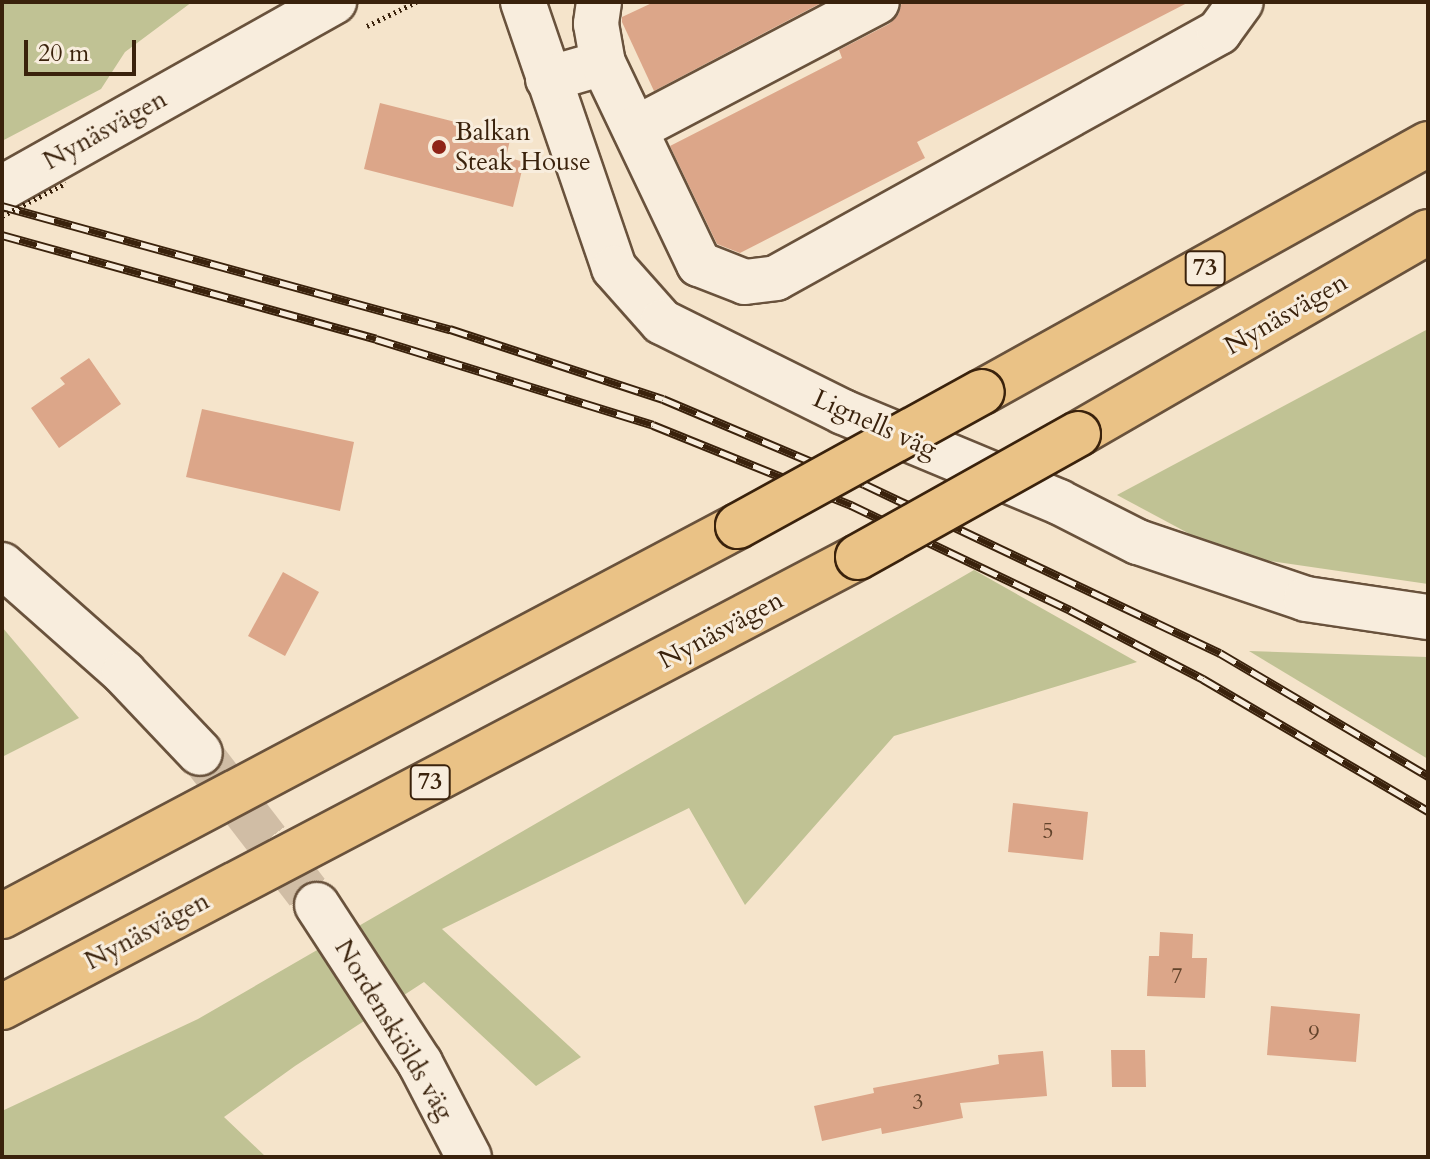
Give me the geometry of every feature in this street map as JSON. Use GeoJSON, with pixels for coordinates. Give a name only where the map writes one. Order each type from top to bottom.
{"type":"FeatureCollection","features":[{"type":"Feature","properties":{"kind":"highway","name":"73"},"geometry":{"type":"LineString","coordinates":[[2,916],[738,526],[1428,144]]}},
{"type":"Feature","properties":{"kind":"highway","name":"Nynäsvägen"},"geometry":{"type":"LineString","coordinates":[[2,1007],[858,557],[1428,232]]}},
{"type":"Feature","properties":{"kind":"street","name":"Nynäsvägen"},"geometry":{"type":"LineString","coordinates":[[2,188],[59,171],[334,2]]}},
{"type":"Feature","properties":{"kind":"street","name":"Lignells väg"},"geometry":{"type":"LineString","coordinates":[[523,2],[614,268],[662,322],[843,412],[1059,502],[1138,542],[1306,599],[1428,617]]}},
{"type":"Feature","properties":{"kind":"street"},"geometry":{"type":"LineString","coordinates":[[599,2],[596,24],[603,63],[699,264],[745,282],[776,278],[1219,32],[1241,2]]}},
{"type":"Feature","properties":{"kind":"street"},"geometry":{"type":"LineString","coordinates":[[635,129],[877,2]]}},
{"type":"Feature","properties":{"kind":"street"},"geometry":{"type":"LineString","coordinates":[[548,79],[603,63]]}},
{"type":"Feature","properties":{"kind":"street"},"geometry":{"type":"LineString","coordinates":[[2,565],[124,673],[200,753]]}},
{"type":"Feature","properties":{"kind":"street","name":"Nordenskiölds väg"},"geometry":{"type":"LineString","coordinates":[[317,905],[420,1063],[469,1157]]}},
{"type":"Feature","properties":{"kind":"path"},"geometry":{"type":"LineString","coordinates":[[2,216],[59,171]]}},
{"type":"Feature","properties":{"kind":"green space"},"geometry":{"type":"Polygon","coordinates":[[[2,2],[192,2],[125,52],[101,89],[2,141],[2,2]]]}},
{"type":"Feature","properties":{"kind":"green space"},"geometry":{"type":"Polygon","coordinates":[[[1428,329],[1428,584],[1229,555],[1117,495],[1428,329]]]}},
{"type":"Feature","properties":{"kind":"green space"},"geometry":{"type":"Polygon","coordinates":[[[974,570],[1137,662],[894,736],[745,905],[689,808],[442,929],[581,1057],[536,1086],[424,982],[295,1066],[224,1117],[266,1157],[2,1157],[2,1111],[198,1019],[974,570]]]}},
{"type":"Feature","properties":{"kind":"green space"},"geometry":{"type":"Polygon","coordinates":[[[2,627],[79,718],[2,757],[2,627]]]}},
{"type":"Feature","properties":{"kind":"green space"},"geometry":{"type":"Polygon","coordinates":[[[1249,651],[1427,657],[1428,759],[1249,651]]]}},
{"type":"Feature","properties":{"kind":"building"},"geometry":{"type":"Polygon","coordinates":[[[654,2],[823,2],[654,91],[622,17],[654,2]]]}},
{"type":"Feature","properties":{"kind":"building"},"geometry":{"type":"Polygon","coordinates":[[[902,2],[1189,2],[917,142],[925,158],[740,253],[717,244],[670,146],[842,58],[839,50],[889,24],[898,15],[902,2]]]}},
{"type":"Feature","properties":{"kind":"building","name":"Balkan Steak House"},"geometry":{"type":"Polygon","coordinates":[[[380,103],[511,136],[506,157],[524,162],[513,207],[364,169],[380,103]]]}},
{"type":"Feature","properties":{"kind":"building"},"geometry":{"type":"Polygon","coordinates":[[[89,358],[121,404],[59,448],[31,408],[65,384],[60,378],[89,358]]]}},
{"type":"Feature","properties":{"kind":"building"},"geometry":{"type":"Polygon","coordinates":[[[202,409],[354,442],[340,511],[186,477],[202,409]]]}},
{"type":"Feature","properties":{"kind":"building"},"geometry":{"type":"Polygon","coordinates":[[[283,572],[319,592],[285,656],[248,636],[283,572]]]}},
{"type":"Feature","properties":{"kind":"building"},"geometry":{"type":"Polygon","coordinates":[[[1013,803],[1088,812],[1083,860],[1008,852],[1013,803]]]}},
{"type":"Feature","properties":{"kind":"building"},"geometry":{"type":"Polygon","coordinates":[[[1160,932],[1193,934],[1192,958],[1207,958],[1205,998],[1147,996],[1149,956],[1159,956],[1160,932]]]}},
{"type":"Feature","properties":{"kind":"building"},"geometry":{"type":"Polygon","coordinates":[[[1271,1006],[1360,1014],[1356,1062],[1267,1055],[1271,1006]]]}},
{"type":"Feature","properties":{"kind":"building"},"geometry":{"type":"Polygon","coordinates":[[[1111,1050],[1145,1050],[1146,1087],[1112,1087],[1111,1050]]]}},
{"type":"Feature","properties":{"kind":"building"},"geometry":{"type":"Polygon","coordinates":[[[1043,1051],[1047,1096],[960,1103],[963,1118],[882,1134],[881,1128],[822,1141],[814,1106],[874,1093],[873,1088],[999,1064],[998,1055],[1043,1051]]]}},
{"type":"Feature","properties":{"kind":"tunnel"},"geometry":{"type":"LineString","coordinates":[[200,753],[317,905]]}},
{"type":"Feature","properties":{"kind":"railway"},"geometry":{"type":"LineString","coordinates":[[2,206],[450,329],[663,399],[864,484],[1220,653],[1428,776]]}},
{"type":"Feature","properties":{"kind":"railway"},"geometry":{"type":"LineString","coordinates":[[2,235],[376,339],[653,425],[851,505],[1070,610],[1203,679],[1428,811]]}},
{"type":"Feature","properties":{"kind":"place","name":"Balkan Steak House"},"geometry":{"type":"Point","coordinates":[439,147]}}]}
